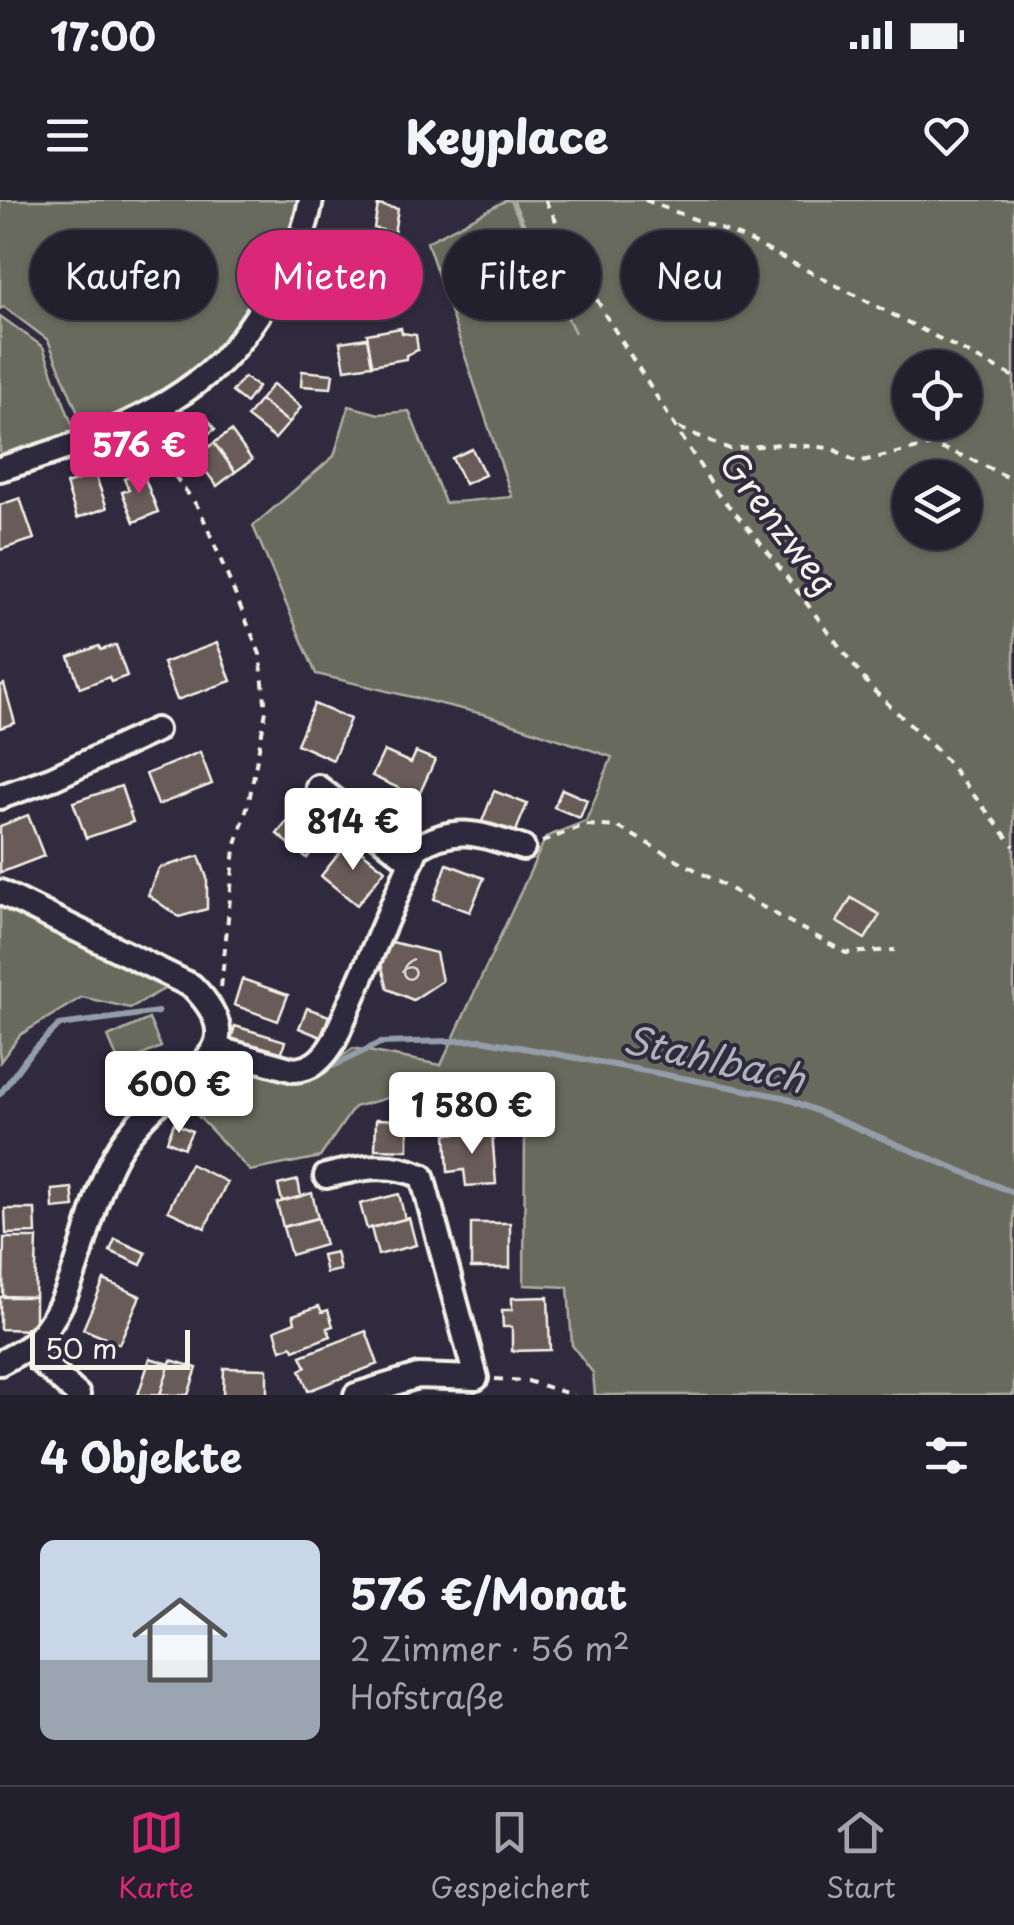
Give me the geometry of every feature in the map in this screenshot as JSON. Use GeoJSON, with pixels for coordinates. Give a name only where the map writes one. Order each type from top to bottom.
{"type":"FeatureCollection","features":[{"type":"Feature","properties":{"kind":"street"},"geometry":{"type":"LineString","coordinates":[[0,469],[85,442],[141,417],[198,382],[232,351],[275,291],[305,229],[311,200]]}},
{"type":"Feature","properties":{"kind":"street"},"geometry":{"type":"LineString","coordinates":[[0,797],[52,778],[156,730]]}},
{"type":"Feature","properties":{"kind":"street"},"geometry":{"type":"LineString","coordinates":[[318,787],[410,860]]}},
{"type":"Feature","properties":{"kind":"street"},"geometry":{"type":"LineString","coordinates":[[214,1048],[294,1070],[305,1069],[325,1055],[353,1000],[417,848],[453,832],[478,834],[523,848]]}},
{"type":"Feature","properties":{"kind":"street"},"geometry":{"type":"LineString","coordinates":[[0,892],[192,986],[210,1003],[217,1036],[214,1048],[143,1117],[117,1152],[94,1201],[68,1287],[52,1318],[32,1344],[0,1364]]}},
{"type":"Feature","properties":{"kind":"street"},"geometry":{"type":"LineString","coordinates":[[326,1176],[360,1168],[400,1166],[422,1176],[476,1378],[418,1376],[356,1395]]}},
{"type":"Feature","properties":{"kind":"street"},"geometry":{"type":"LineString","coordinates":[[0,1342],[32,1344]]}},
{"type":"Feature","properties":{"kind":"street"},"geometry":{"type":"LineString","coordinates":[[32,1344],[39,1360],[78,1395]]}},
{"type":"Feature","properties":{"kind":"path","name":"Grenzweg"},"geometry":{"type":"LineString","coordinates":[[545,200],[604,313],[717,494],[757,538],[871,688],[942,755],[1014,846]]}},
{"type":"Feature","properties":{"kind":"path"},"geometry":{"type":"LineString","coordinates":[[646,200],[746,239],[1014,378]]}},
{"type":"Feature","properties":{"kind":"path"},"geometry":{"type":"LineString","coordinates":[[141,417],[161,457],[200,510],[260,654],[266,711],[249,801],[234,848],[220,993],[210,1003]]}},
{"type":"Feature","properties":{"kind":"path"},"geometry":{"type":"LineString","coordinates":[[678,427],[730,449],[780,444],[831,448],[857,462],[932,446],[971,458],[1014,484]]}},
{"type":"Feature","properties":{"kind":"path"},"geometry":{"type":"LineString","coordinates":[[523,848],[552,840],[585,824],[618,827],[846,953],[894,950]]}},
{"type":"Feature","properties":{"kind":"path"},"geometry":{"type":"LineString","coordinates":[[476,1378],[528,1381],[573,1395]]}},
{"type":"Feature","properties":{"kind":"green space"},"geometry":{"type":"Polygon","coordinates":[[[0,200],[299,200],[292,230],[237,230],[240,321],[190,371],[134,408],[98,425],[84,428],[48,340],[4,307],[0,309],[0,200]]]}},
{"type":"Feature","properties":{"kind":"green space"},"geometry":{"type":"Polygon","coordinates":[[[507,200],[525,230],[450,230],[507,200]]]}},
{"type":"Feature","properties":{"kind":"green space"},"geometry":{"type":"Polygon","coordinates":[[[513,200],[1014,200],[1014,1395],[595,1395],[593,1373],[572,1345],[568,1287],[524,1285],[525,1123],[424,1088],[354,1107],[320,1157],[250,1171],[183,1100],[228,1059],[318,1074],[353,1048],[441,1065],[546,837],[586,821],[612,757],[487,715],[316,674],[253,526],[334,456],[349,406],[379,414],[409,411],[445,503],[512,497],[453,320],[569,320],[575,333],[569,320],[601,320],[601,230],[527,230],[513,200]]]}},
{"type":"Feature","properties":{"kind":"green space"},"geometry":{"type":"Polygon","coordinates":[[[443,234],[443,290],[427,242],[443,234]]]}},
{"type":"Feature","properties":{"kind":"green space"},"geometry":{"type":"Polygon","coordinates":[[[0,316],[43,347],[73,427],[72,435],[0,458],[0,316]]]}},
{"type":"Feature","properties":{"kind":"green space"},"geometry":{"type":"Polygon","coordinates":[[[0,905],[173,984],[130,1008],[82,997],[20,1035],[0,1062],[0,905]]]}},
{"type":"Feature","properties":{"kind":"green space"},"geometry":{"type":"Polygon","coordinates":[[[149,1019],[161,1047],[120,1065],[108,1037],[149,1019]]]}},
{"type":"Feature","properties":{"kind":"building"},"geometry":{"type":"Polygon","coordinates":[[[378,205],[398,209],[394,230],[374,228],[378,205]]]}},
{"type":"Feature","properties":{"kind":"building"},"geometry":{"type":"Polygon","coordinates":[[[401,328],[402,333],[416,335],[418,350],[406,355],[406,359],[372,365],[367,334],[401,328]]]}},
{"type":"Feature","properties":{"kind":"building"},"geometry":{"type":"Polygon","coordinates":[[[367,338],[372,365],[345,369],[340,342],[367,338]]]}},
{"type":"Feature","properties":{"kind":"building"},"geometry":{"type":"Polygon","coordinates":[[[302,371],[333,374],[331,388],[301,386],[302,371]]]}},
{"type":"Feature","properties":{"kind":"building"},"geometry":{"type":"Polygon","coordinates":[[[244,377],[258,387],[246,403],[232,392],[244,377]]]}},
{"type":"Feature","properties":{"kind":"building"},"geometry":{"type":"Polygon","coordinates":[[[273,384],[301,407],[289,423],[260,400],[273,384]]]}},
{"type":"Feature","properties":{"kind":"building"},"geometry":{"type":"Polygon","coordinates":[[[260,400],[289,423],[275,439],[247,417],[260,400]]]}},
{"type":"Feature","properties":{"kind":"building"},"geometry":{"type":"Polygon","coordinates":[[[205,415],[215,429],[200,440],[189,426],[205,415]]]}},
{"type":"Feature","properties":{"kind":"building"},"geometry":{"type":"Polygon","coordinates":[[[231,431],[252,460],[235,472],[214,443],[231,431]]]}},
{"type":"Feature","properties":{"kind":"building"},"geometry":{"type":"Polygon","coordinates":[[[214,443],[235,472],[217,486],[195,457],[214,443]]]}},
{"type":"Feature","properties":{"kind":"building"},"geometry":{"type":"Polygon","coordinates":[[[472,449],[485,475],[465,484],[452,458],[472,449]]]}},
{"type":"Feature","properties":{"kind":"building"},"geometry":{"type":"Polygon","coordinates":[[[142,471],[158,512],[134,522],[122,492],[129,490],[124,479],[142,471]]]}},
{"type":"Feature","properties":{"kind":"building"},"geometry":{"type":"Polygon","coordinates":[[[95,474],[107,508],[77,518],[66,484],[95,474]]]}},
{"type":"Feature","properties":{"kind":"building"},"geometry":{"type":"Polygon","coordinates":[[[20,498],[34,539],[0,550],[0,505],[20,498]]]}},
{"type":"Feature","properties":{"kind":"building"},"geometry":{"type":"Polygon","coordinates":[[[217,643],[231,681],[177,700],[163,663],[217,643]]]}},
{"type":"Feature","properties":{"kind":"building"},"geometry":{"type":"Polygon","coordinates":[[[116,645],[127,676],[111,682],[109,677],[80,688],[69,657],[99,646],[101,650],[116,645]]]}},
{"type":"Feature","properties":{"kind":"building"},"geometry":{"type":"Polygon","coordinates":[[[4,684],[15,723],[0,728],[0,686],[4,684]]]}},
{"type":"Feature","properties":{"kind":"building"},"geometry":{"type":"Polygon","coordinates":[[[314,704],[350,719],[333,760],[297,744],[314,704]]]}},
{"type":"Feature","properties":{"kind":"building"},"geometry":{"type":"Polygon","coordinates":[[[384,751],[411,763],[416,752],[435,760],[418,797],[372,776],[384,751]]]}},
{"type":"Feature","properties":{"kind":"building"},"geometry":{"type":"Polygon","coordinates":[[[200,752],[212,784],[158,805],[146,774],[200,752]]]}},
{"type":"Feature","properties":{"kind":"building"},"geometry":{"type":"Polygon","coordinates":[[[121,786],[133,822],[86,838],[73,802],[121,786]]]}},
{"type":"Feature","properties":{"kind":"building"},"geometry":{"type":"Polygon","coordinates":[[[562,789],[587,800],[580,818],[554,807],[562,789]]]}},
{"type":"Feature","properties":{"kind":"building"},"geometry":{"type":"Polygon","coordinates":[[[494,791],[527,804],[512,841],[479,829],[494,791]]]}},
{"type":"Feature","properties":{"kind":"building"},"geometry":{"type":"Polygon","coordinates":[[[301,804],[331,828],[307,858],[277,834],[301,804]]]}},
{"type":"Feature","properties":{"kind":"building"},"geometry":{"type":"Polygon","coordinates":[[[28,815],[44,856],[0,873],[0,826],[28,815]]]}},
{"type":"Feature","properties":{"kind":"building"},"geometry":{"type":"Polygon","coordinates":[[[349,841],[385,870],[357,905],[321,876],[349,841]]]}},
{"type":"Feature","properties":{"kind":"building"},"geometry":{"type":"Polygon","coordinates":[[[199,856],[207,878],[207,909],[179,917],[148,895],[159,868],[199,856]]]}},
{"type":"Feature","properties":{"kind":"building"},"geometry":{"type":"Polygon","coordinates":[[[447,864],[484,878],[470,912],[434,899],[447,864]]]}},
{"type":"Feature","properties":{"kind":"building"},"geometry":{"type":"Polygon","coordinates":[[[851,898],[880,915],[865,939],[837,922],[851,898]]]}},
{"type":"Feature","properties":{"kind":"building"},"geometry":{"type":"Polygon","coordinates":[[[392,942],[436,953],[442,981],[413,1000],[388,989],[380,960],[392,942]]]}},
{"type":"Feature","properties":{"kind":"building"},"geometry":{"type":"Polygon","coordinates":[[[242,979],[288,995],[278,1021],[234,1005],[242,979]]]}},
{"type":"Feature","properties":{"kind":"building"},"geometry":{"type":"Polygon","coordinates":[[[307,1008],[329,1016],[321,1037],[299,1028],[307,1008]]]}},
{"type":"Feature","properties":{"kind":"building"},"geometry":{"type":"Polygon","coordinates":[[[235,1026],[285,1041],[280,1059],[230,1043],[235,1026]]]}},
{"type":"Feature","properties":{"kind":"building"},"geometry":{"type":"Polygon","coordinates":[[[376,1119],[408,1120],[408,1150],[375,1149],[376,1119]]]}},
{"type":"Feature","properties":{"kind":"building"},"geometry":{"type":"Polygon","coordinates":[[[174,1123],[192,1131],[184,1148],[167,1141],[174,1123]]]}},
{"type":"Feature","properties":{"kind":"building"},"geometry":{"type":"Polygon","coordinates":[[[492,1131],[496,1184],[466,1186],[464,1170],[448,1172],[446,1134],[492,1131]]]}},
{"type":"Feature","properties":{"kind":"building"},"geometry":{"type":"Polygon","coordinates":[[[190,1164],[227,1182],[205,1228],[168,1211],[190,1164]]]}},
{"type":"Feature","properties":{"kind":"building"},"geometry":{"type":"Polygon","coordinates":[[[298,1180],[301,1197],[282,1201],[278,1185],[298,1180]]]}},
{"type":"Feature","properties":{"kind":"building"},"geometry":{"type":"Polygon","coordinates":[[[72,1188],[74,1207],[53,1209],[52,1190],[72,1188]]]}},
{"type":"Feature","properties":{"kind":"building"},"geometry":{"type":"Polygon","coordinates":[[[312,1193],[318,1218],[283,1227],[277,1203],[312,1193]]]}},
{"type":"Feature","properties":{"kind":"building"},"geometry":{"type":"Polygon","coordinates":[[[399,1194],[405,1219],[367,1229],[360,1204],[399,1194]]]}},
{"type":"Feature","properties":{"kind":"building"},"geometry":{"type":"Polygon","coordinates":[[[5,1209],[35,1209],[36,1233],[6,1234],[5,1209]]]}},
{"type":"Feature","properties":{"kind":"building"},"geometry":{"type":"Polygon","coordinates":[[[318,1218],[325,1245],[291,1255],[283,1227],[318,1218]]]}},
{"type":"Feature","properties":{"kind":"building"},"geometry":{"type":"Polygon","coordinates":[[[409,1218],[416,1245],[378,1255],[371,1228],[409,1218]]]}},
{"type":"Feature","properties":{"kind":"building"},"geometry":{"type":"Polygon","coordinates":[[[471,1223],[510,1223],[510,1268],[471,1268],[471,1223]]]}},
{"type":"Feature","properties":{"kind":"building"},"geometry":{"type":"Polygon","coordinates":[[[4,1238],[37,1238],[35,1297],[3,1296],[4,1238]]]}},
{"type":"Feature","properties":{"kind":"building"},"geometry":{"type":"Polygon","coordinates":[[[115,1239],[146,1253],[141,1265],[110,1251],[115,1239]]]}},
{"type":"Feature","properties":{"kind":"building"},"geometry":{"type":"Polygon","coordinates":[[[336,1252],[340,1270],[326,1273],[322,1255],[336,1252]]]}},
{"type":"Feature","properties":{"kind":"building"},"geometry":{"type":"Polygon","coordinates":[[[104,1280],[140,1296],[119,1344],[83,1329],[104,1280]]]}},
{"type":"Feature","properties":{"kind":"building"},"geometry":{"type":"Polygon","coordinates":[[[0,1297],[35,1297],[35,1330],[0,1329],[0,1297]]]}},
{"type":"Feature","properties":{"kind":"building"},"geometry":{"type":"Polygon","coordinates":[[[548,1297],[550,1350],[512,1351],[512,1327],[503,1327],[502,1310],[512,1310],[512,1298],[548,1297]]]}},
{"type":"Feature","properties":{"kind":"building"},"geometry":{"type":"Polygon","coordinates":[[[319,1306],[322,1312],[328,1310],[333,1326],[327,1328],[331,1336],[294,1350],[292,1346],[281,1350],[275,1330],[295,1322],[293,1315],[319,1306]]]}},
{"type":"Feature","properties":{"kind":"building"},"geometry":{"type":"Polygon","coordinates":[[[366,1331],[378,1364],[308,1391],[300,1370],[306,1367],[301,1356],[366,1331]]]}},
{"type":"Feature","properties":{"kind":"building"},"geometry":{"type":"Polygon","coordinates":[[[150,1358],[170,1364],[160,1395],[138,1395],[150,1358]]]}},
{"type":"Feature","properties":{"kind":"building"},"geometry":{"type":"Polygon","coordinates":[[[171,1360],[197,1368],[188,1395],[160,1395],[171,1360]]]}},
{"type":"Feature","properties":{"kind":"building"},"geometry":{"type":"Polygon","coordinates":[[[224,1368],[267,1369],[267,1395],[223,1395],[224,1368]]]}},
{"type":"Feature","properties":{"kind":"waterway","name":"Stahlbach"},"geometry":{"type":"LineString","coordinates":[[0,1094],[27,1057],[59,1025],[158,1012]]}},
{"type":"Feature","properties":{"kind":"waterway","name":"Stahlbach"},"geometry":{"type":"LineString","coordinates":[[333,1066],[380,1043],[482,1040],[783,1097],[1014,1193]]}}]}
